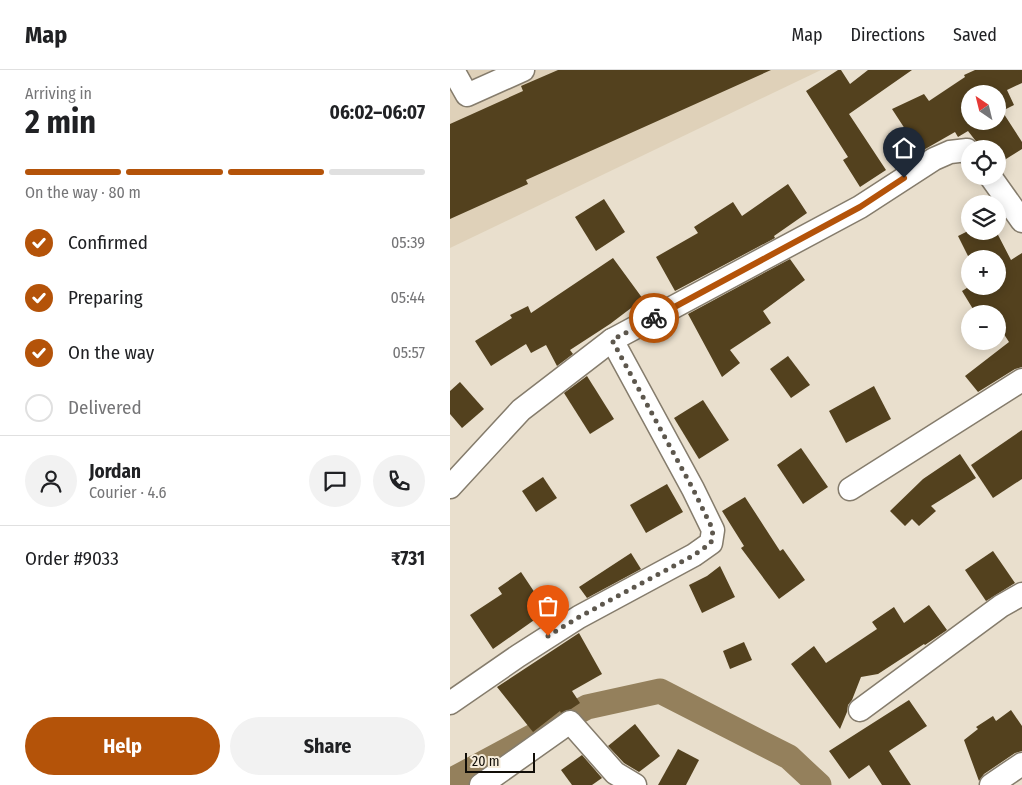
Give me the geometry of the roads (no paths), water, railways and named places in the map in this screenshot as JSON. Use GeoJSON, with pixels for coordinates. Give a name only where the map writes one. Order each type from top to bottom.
{"type":"FeatureCollection","features":[{"type":"Feature","properties":{"kind":"street"},"geometry":{"type":"LineString","coordinates":[[454,70],[458,99],[523,70]]}},
{"type":"Feature","properties":{"kind":"street"},"geometry":{"type":"LineString","coordinates":[[450,487],[521,410],[612,340],[860,207],[934,159],[950,152],[961,151]]}},
{"type":"Feature","properties":{"kind":"street"},"geometry":{"type":"LineString","coordinates":[[996,185],[1022,221]]}},
{"type":"Feature","properties":{"kind":"street"},"geometry":{"type":"LineString","coordinates":[[450,703],[579,617],[679,564],[711,543],[713,530],[679,462],[612,340]]}},
{"type":"Feature","properties":{"kind":"street"},"geometry":{"type":"LineString","coordinates":[[850,489],[1022,380]]}},
{"type":"Feature","properties":{"kind":"street"},"geometry":{"type":"LineString","coordinates":[[860,710],[1001,606],[1022,594]]}},
{"type":"Feature","properties":{"kind":"street"},"geometry":{"type":"LineString","coordinates":[[482,785],[570,722],[615,773],[635,785]]}},
{"type":"Feature","properties":{"kind":"street"},"geometry":{"type":"LineString","coordinates":[[991,785],[1022,764]]}},
{"type":"Feature","properties":{"kind":"waterway"},"geometry":{"type":"LineString","coordinates":[[450,781],[587,707],[660,691],[789,757],[819,785]]}}]}
